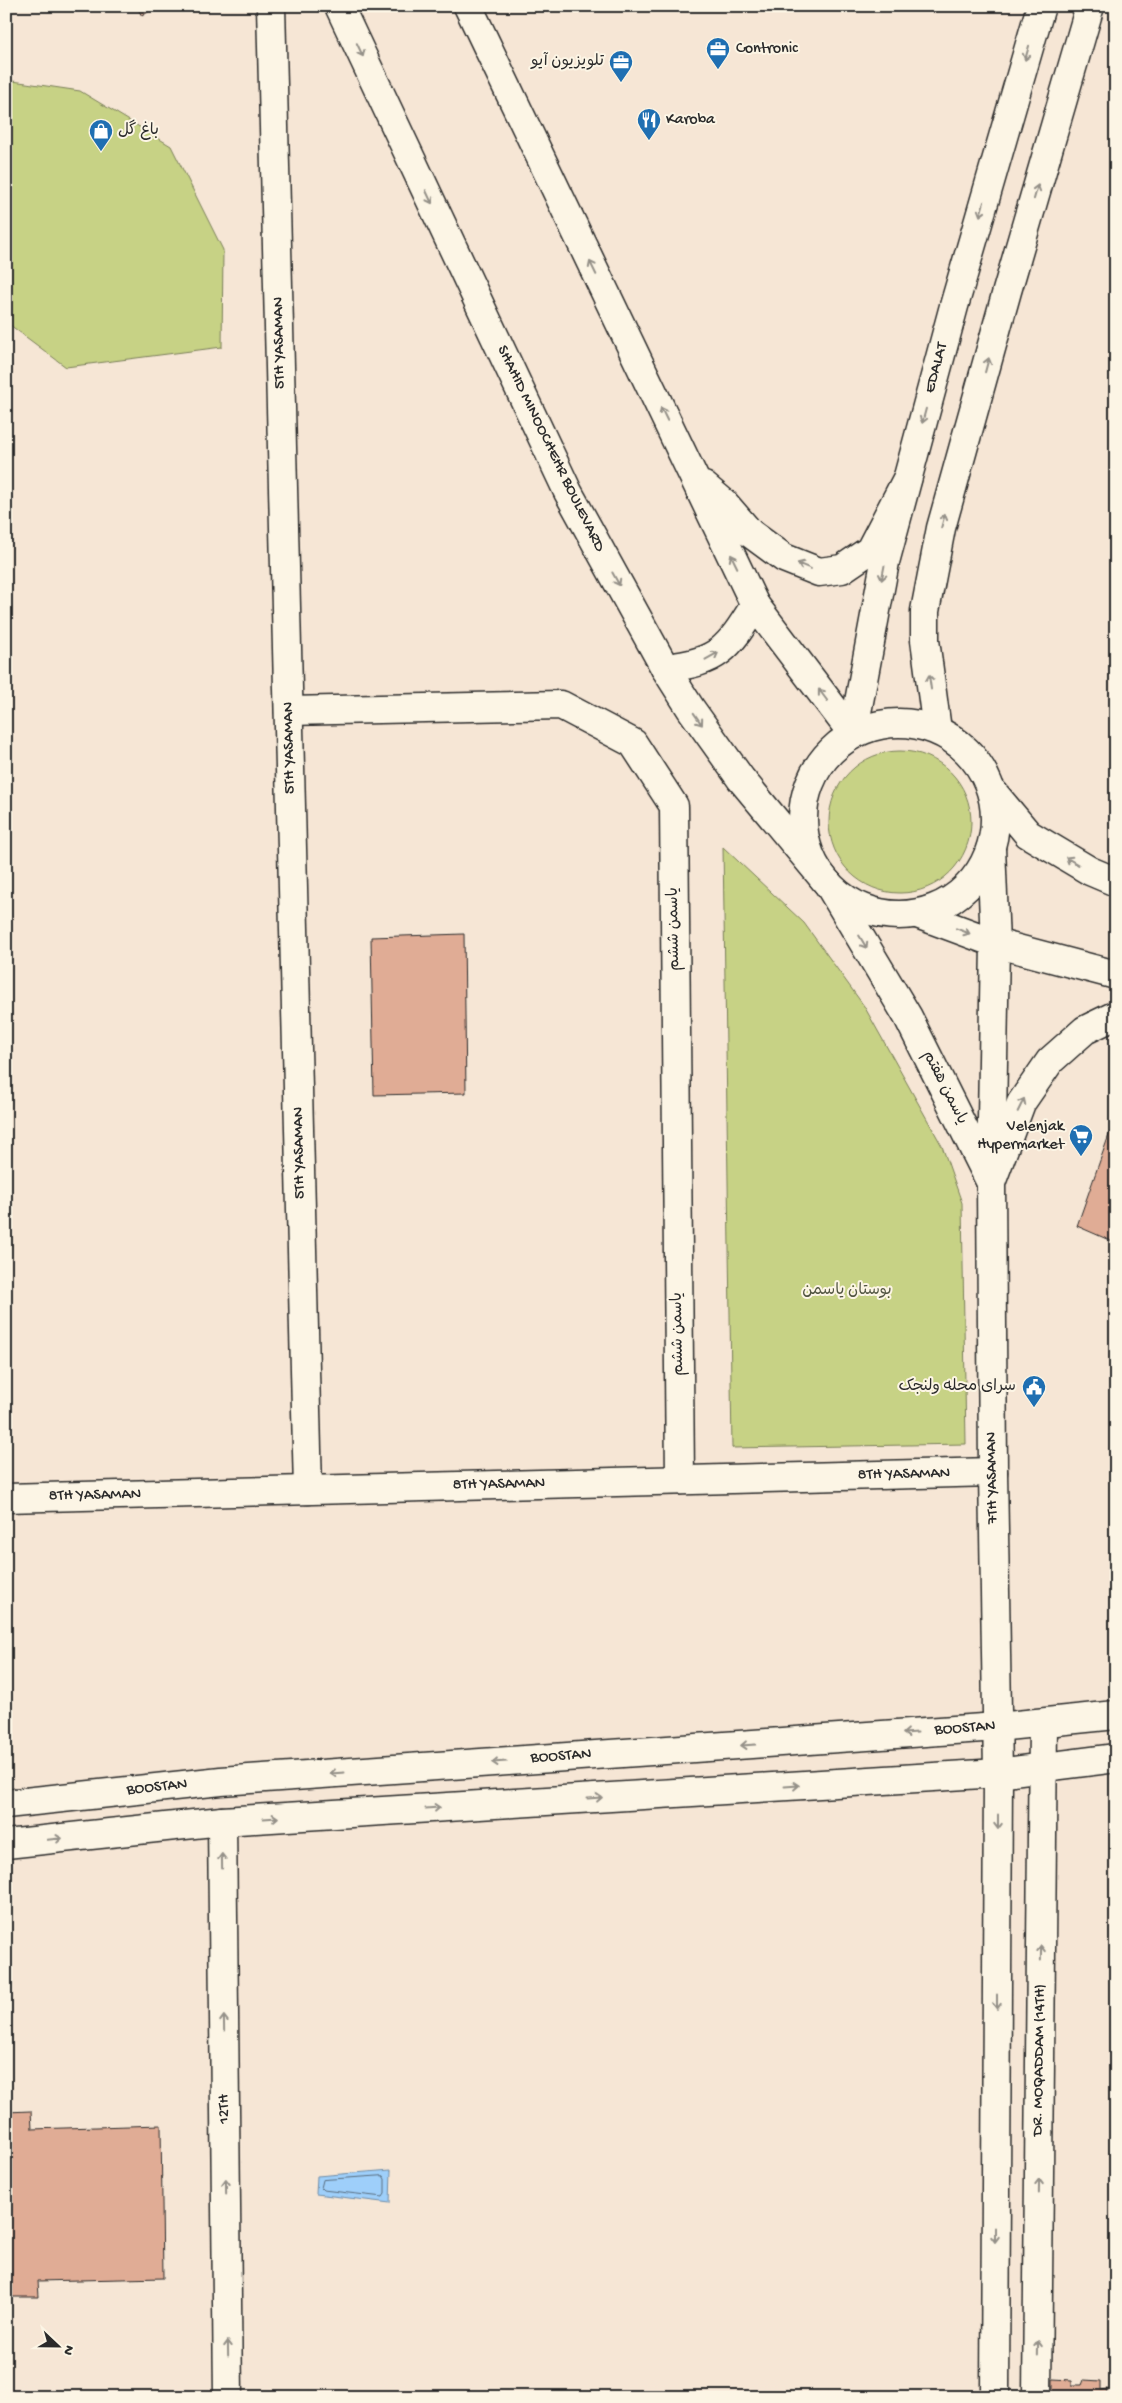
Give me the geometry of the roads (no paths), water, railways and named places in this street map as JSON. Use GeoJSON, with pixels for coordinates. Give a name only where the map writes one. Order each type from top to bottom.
{"type":"FeatureCollection","features":[{"type":"Feature","properties":{"kind":"street","name":"5TH YASAMAN"},"geometry":{"type":"LineString","coordinates":[[271,6],[308,1490]]}},
{"type":"Feature","properties":{"kind":"street","name":"SHAHID MINOOCHEHR BOULEVARD"},"geometry":{"type":"LineString","coordinates":[[339,6],[568,492],[665,668],[691,709],[741,778],[829,886]]}},
{"type":"Feature","properties":{"kind":"street"},"geometry":{"type":"LineString","coordinates":[[468,6],[755,605],[853,734]]}},
{"type":"Feature","properties":{"kind":"street","name":"EDALAT"},"geometry":{"type":"LineString","coordinates":[[853,734],[885,562],[957,297],[1041,6]]}},
{"type":"Feature","properties":{"kind":"street"},"geometry":{"type":"LineString","coordinates":[[937,730],[925,640],[925,611],[941,528],[1007,291],[1090,6]]}},
{"type":"Feature","properties":{"kind":"street"},"geometry":{"type":"LineString","coordinates":[[694,477],[724,504],[750,533],[784,558],[819,572],[842,569],[870,550],[907,478]]}},
{"type":"Feature","properties":{"kind":"street"},"geometry":{"type":"LineString","coordinates":[[665,668],[694,665],[717,654],[735,638],[755,605]]}},
{"type":"Feature","properties":{"kind":"street","name":"یاسمن ششم"},"geometry":{"type":"LineString","coordinates":[[289,711],[561,706],[633,743],[674,806],[680,1480]]}},
{"type":"Feature","properties":{"kind":"street"},"geometry":{"type":"LineString","coordinates":[[992,790],[996,819],[991,848],[983,868],[971,884],[955,898],[937,908],[917,914],[893,916],[870,911],[848,901],[829,886],[812,862],[804,833],[804,804],[813,776],[830,752],[853,734],[880,724],[909,723],[937,730],[961,744],[980,765],[992,790],[1028,834],[1090,871],[1116,882]]}},
{"type":"Feature","properties":{"kind":"street","name":"7TH YASAMAN"},"geometry":{"type":"LineString","coordinates":[[991,848],[995,943],[991,1183],[998,1773]]}},
{"type":"Feature","properties":{"kind":"street","name":"یاسمن هفتم"},"geometry":{"type":"LineString","coordinates":[[829,886],[908,1017],[991,1183]]}},
{"type":"Feature","properties":{"kind":"street"},"geometry":{"type":"LineString","coordinates":[[917,914],[995,943],[1116,975]]}},
{"type":"Feature","properties":{"kind":"street"},"geometry":{"type":"LineString","coordinates":[[991,1183],[1020,1103],[1050,1061],[1085,1030],[1116,1015]]}},
{"type":"Feature","properties":{"kind":"street","name":"8TH YASAMAN"},"geometry":{"type":"LineString","coordinates":[[6,1498],[993,1472]]}},
{"type":"Feature","properties":{"kind":"street","name":"BOOSTAN"},"geometry":{"type":"LineString","coordinates":[[6,1804],[221,1781],[998,1727],[1116,1716]]}},
{"type":"Feature","properties":{"kind":"street","name":"DR. MOQADDAM (14TH)"},"geometry":{"type":"LineString","coordinates":[[1037,2397],[1044,1723]]}},
{"type":"Feature","properties":{"kind":"street"},"geometry":{"type":"LineString","coordinates":[[6,1844],[222,1821],[998,1773],[1116,1758]]}},
{"type":"Feature","properties":{"kind":"street"},"geometry":{"type":"LineString","coordinates":[[995,2397],[998,1773]]}},
{"type":"Feature","properties":{"kind":"street","name":"12TH"},"geometry":{"type":"LineString","coordinates":[[221,1781],[228,2397]]}},
{"type":"Feature","properties":{"kind":"water"},"geometry":{"type":"Polygon","coordinates":[[[391,2170],[390,2203],[316,2194],[317,2176],[391,2170]]]}},
{"type":"Feature","properties":{"kind":"place","name":"Contronic"},"geometry":{"type":"Point","coordinates":[718,70]}},
{"type":"Feature","properties":{"kind":"place","name":"تلویزیون آیو"},"geometry":{"type":"Point","coordinates":[621,83]}},
{"type":"Feature","properties":{"kind":"place","name":"Karoba"},"geometry":{"type":"Point","coordinates":[649,141]}},
{"type":"Feature","properties":{"kind":"place","name":"باغ گل"},"geometry":{"type":"Point","coordinates":[101,152]}},
{"type":"Feature","properties":{"kind":"place","name":"Velenjak Hypermarket"},"geometry":{"type":"Point","coordinates":[1081,1157]}},
{"type":"Feature","properties":{"kind":"place","name":"سرای محله ولنجک"},"geometry":{"type":"Point","coordinates":[1034,1408]}},
{"type":"Feature","properties":{"kind":"park label","name":"بوستان یاسمن"},"geometry":{"type":"Point","coordinates":[847,1291]}}]}
